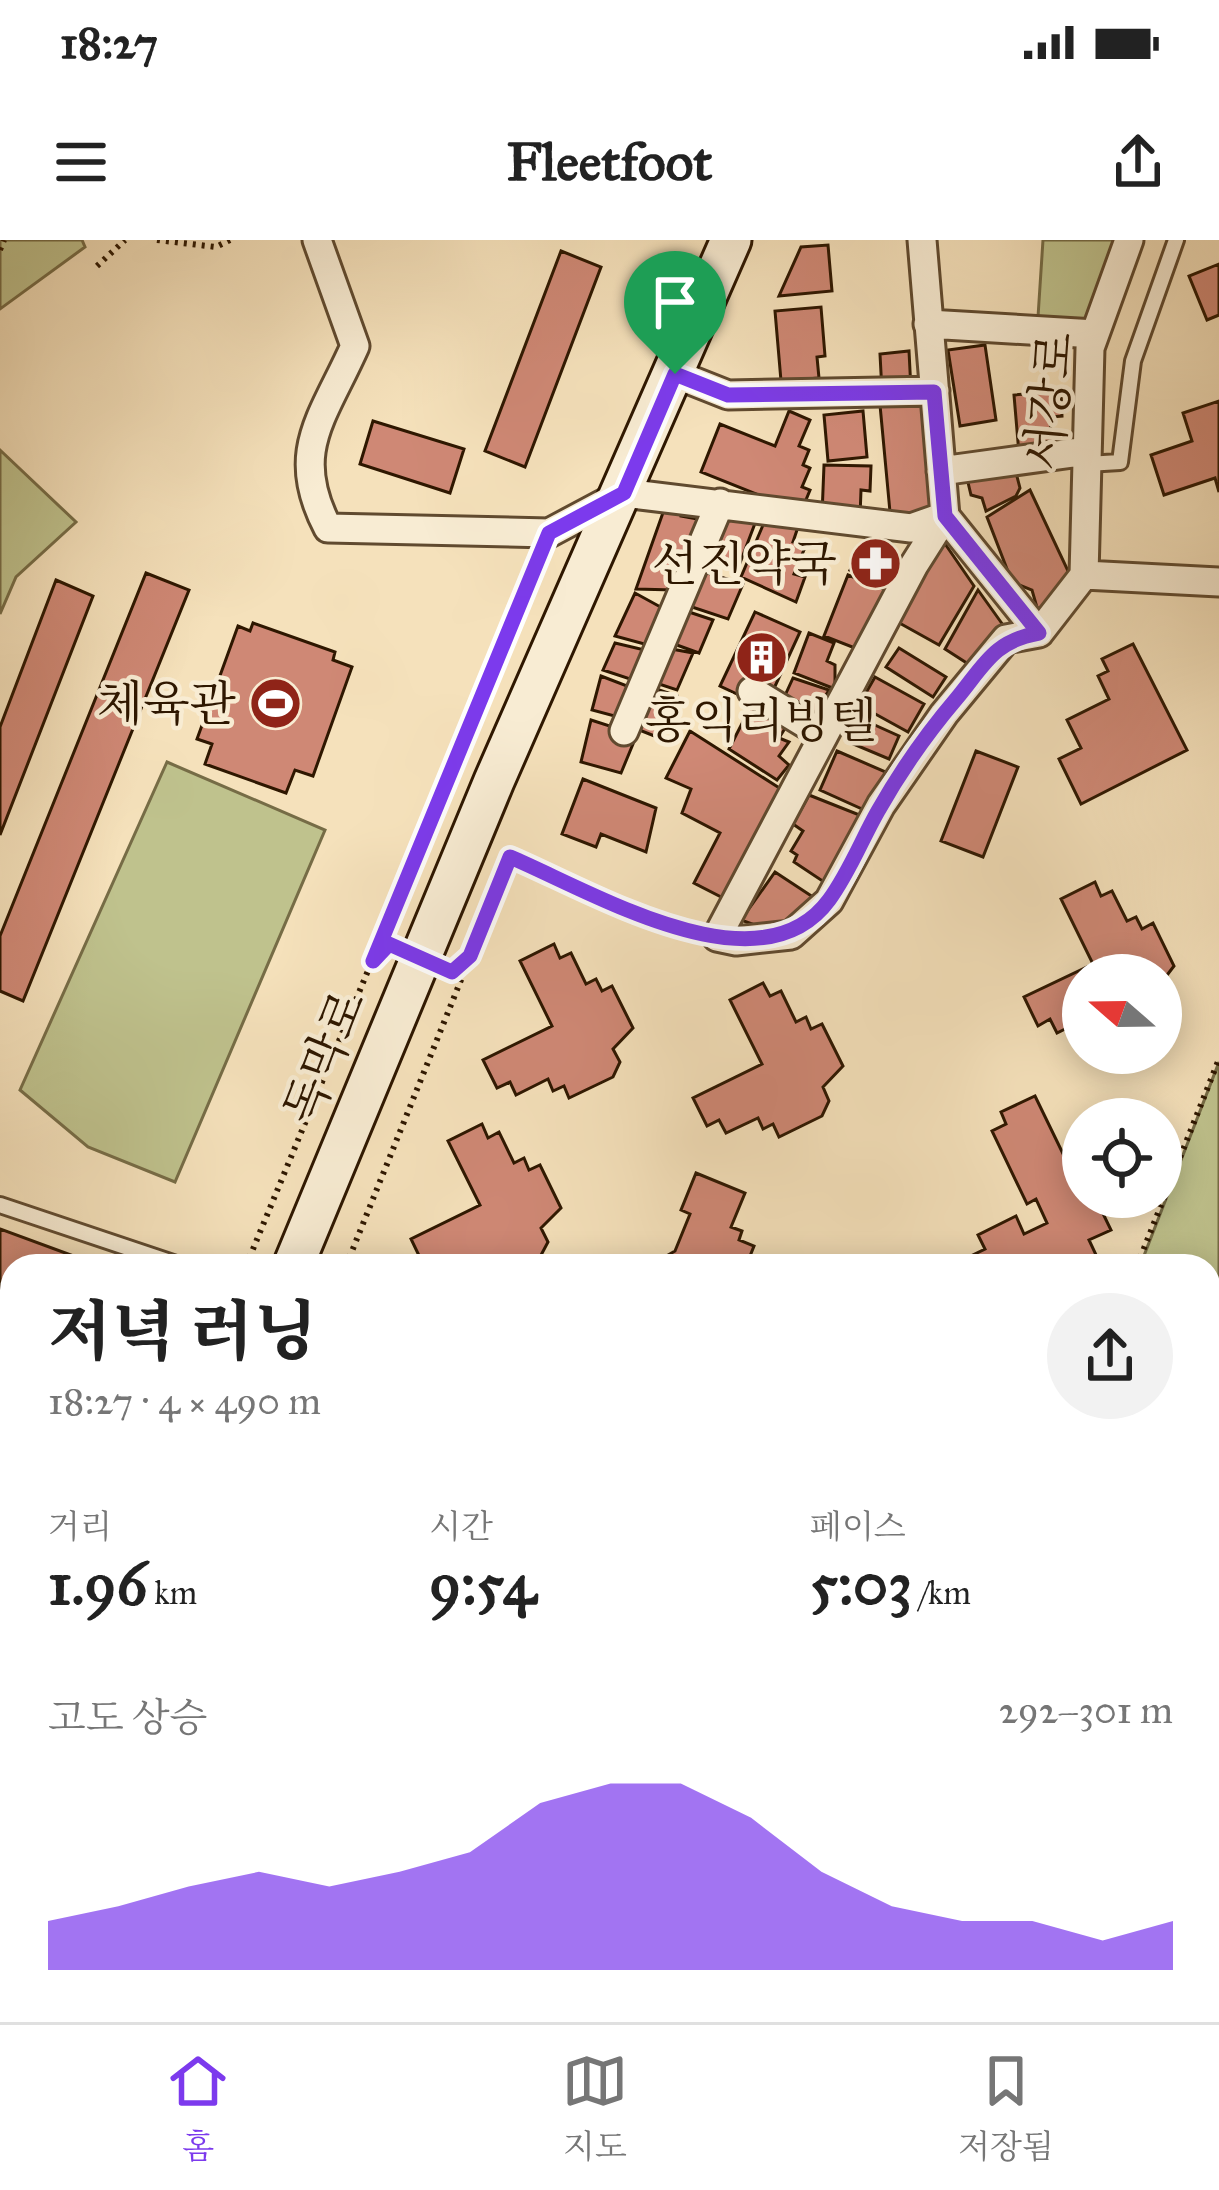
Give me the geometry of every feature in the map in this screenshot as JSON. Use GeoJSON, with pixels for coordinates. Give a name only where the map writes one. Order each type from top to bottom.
{"type":"FeatureCollection","features":[{"type":"Feature","properties":{"kind":"main road","name":"독막로"},"geometry":{"type":"LineString","coordinates":[[298,1254],[494,781],[731,240]]}},
{"type":"Feature","properties":{"kind":"street"},"geometry":{"type":"LineString","coordinates":[[317,240],[355,346],[305,458],[312,497],[328,528],[549,533],[624,493],[911,528],[945,516]]}},
{"type":"Feature","properties":{"kind":"street"},"geometry":{"type":"LineString","coordinates":[[922,240],[945,516],[1039,633]]}},
{"type":"Feature","properties":{"kind":"street","name":"서강로"},"geometry":{"type":"LineString","coordinates":[[1084,575],[1090,348],[1129,240]]}},
{"type":"Feature","properties":{"kind":"street"},"geometry":{"type":"LineString","coordinates":[[928,324],[1096,334]]}},
{"type":"Feature","properties":{"kind":"street"},"geometry":{"type":"LineString","coordinates":[[675,374],[728,395],[934,392]]}},
{"type":"Feature","properties":{"kind":"street"},"geometry":{"type":"LineString","coordinates":[[941,471],[1087,457]]}},
{"type":"Feature","properties":{"kind":"street"},"geometry":{"type":"LineString","coordinates":[[624,731],[720,503]]}},
{"type":"Feature","properties":{"kind":"street"},"geometry":{"type":"LineString","coordinates":[[945,516],[717,937],[736,941],[791,935],[829,901],[881,805],[944,714],[1006,639],[1039,633],[1084,575],[1219,582]]}},
{"type":"Feature","properties":{"kind":"street"},"geometry":{"type":"LineString","coordinates":[[752,691],[824,734]]}},
{"type":"Feature","properties":{"kind":"lane"},"geometry":{"type":"LineString","coordinates":[[1087,457],[1120,462],[1133,361],[1176,240]]}},
{"type":"Feature","properties":{"kind":"lane"},"geometry":{"type":"LineString","coordinates":[[0,1205],[146,1254]]}},
{"type":"Feature","properties":{"kind":"path"},"geometry":{"type":"LineString","coordinates":[[0,250],[4,240]]}},
{"type":"Feature","properties":{"kind":"path"},"geometry":{"type":"LineString","coordinates":[[97,266],[124,240]]}},
{"type":"Feature","properties":{"kind":"path"},"geometry":{"type":"LineString","coordinates":[[157,240],[216,247],[230,240]]}},
{"type":"Feature","properties":{"kind":"path"},"geometry":{"type":"LineString","coordinates":[[251,1254],[549,533]]}},
{"type":"Feature","properties":{"kind":"path"},"geometry":{"type":"LineString","coordinates":[[351,1254],[510,857],[675,928],[717,937]]}},
{"type":"Feature","properties":{"kind":"path"},"geometry":{"type":"LineString","coordinates":[[373,961],[389,944],[393,913]]}},
{"type":"Feature","properties":{"kind":"path"},"geometry":{"type":"LineString","coordinates":[[389,944],[452,972]]}},
{"type":"Feature","properties":{"kind":"path"},"geometry":{"type":"LineString","coordinates":[[452,972],[470,956]]}},
{"type":"Feature","properties":{"kind":"path"},"geometry":{"type":"LineString","coordinates":[[452,972],[454,998]]}},
{"type":"Feature","properties":{"kind":"path"},"geometry":{"type":"LineString","coordinates":[[1142,1254],[1219,1058]]}},
{"type":"Feature","properties":{"kind":"green space"},"geometry":{"type":"Polygon","coordinates":[[[0,240],[82,240],[85,247],[0,309],[0,240]]]}},
{"type":"Feature","properties":{"kind":"green space"},"geometry":{"type":"Polygon","coordinates":[[[1043,240],[1117,240],[1088,320],[1038,317],[1043,240]]]}},
{"type":"Feature","properties":{"kind":"green space"},"geometry":{"type":"Polygon","coordinates":[[[0,450],[76,522],[16,577],[0,614],[0,450]]]}},
{"type":"Feature","properties":{"kind":"green space"},"geometry":{"type":"Polygon","coordinates":[[[167,762],[325,830],[175,1182],[88,1147],[20,1090],[167,762]]]}},
{"type":"Feature","properties":{"kind":"green space"},"geometry":{"type":"Polygon","coordinates":[[[1219,1062],[1219,1254],[1145,1254],[1159,1218],[1182,1218],[1182,1158],[1219,1062]]]}},
{"type":"Feature","properties":{"kind":"building"},"geometry":{"type":"Polygon","coordinates":[[[828,245],[832,291],[779,296],[801,247],[828,245]]]}},
{"type":"Feature","properties":{"kind":"building"},"geometry":{"type":"Polygon","coordinates":[[[561,251],[601,267],[525,467],[485,451],[561,251]]]}},
{"type":"Feature","properties":{"kind":"building"},"geometry":{"type":"Polygon","coordinates":[[[1219,264],[1219,315],[1207,320],[1189,276],[1219,264]]]}},
{"type":"Feature","properties":{"kind":"building"},"geometry":{"type":"Polygon","coordinates":[[[821,307],[825,356],[817,357],[819,378],[781,381],[775,311],[821,307]]]}},
{"type":"Feature","properties":{"kind":"building"},"geometry":{"type":"Polygon","coordinates":[[[985,345],[996,420],[960,426],[948,350],[985,345]]]}},
{"type":"Feature","properties":{"kind":"building"},"geometry":{"type":"Polygon","coordinates":[[[909,351],[911,390],[882,392],[880,354],[909,351]]]}},
{"type":"Feature","properties":{"kind":"building"},"geometry":{"type":"Polygon","coordinates":[[[1061,391],[1062,416],[1050,417],[1052,452],[1019,454],[1014,395],[1061,391]]]}},
{"type":"Feature","properties":{"kind":"building"},"geometry":{"type":"Polygon","coordinates":[[[926,400],[933,504],[913,520],[890,512],[880,405],[926,400]]]}},
{"type":"Feature","properties":{"kind":"building"},"geometry":{"type":"Polygon","coordinates":[[[1219,401],[1219,492],[1215,478],[1164,495],[1151,455],[1192,441],[1183,413],[1219,401]]]}},
{"type":"Feature","properties":{"kind":"building"},"geometry":{"type":"Polygon","coordinates":[[[789,411],[810,420],[799,446],[809,450],[803,465],[810,468],[802,487],[810,490],[801,512],[701,472],[720,424],[775,446],[789,411]]]}},
{"type":"Feature","properties":{"kind":"building"},"geometry":{"type":"Polygon","coordinates":[[[863,411],[867,457],[828,461],[824,415],[863,411]]]}},
{"type":"Feature","properties":{"kind":"building"},"geometry":{"type":"Polygon","coordinates":[[[373,421],[464,449],[450,493],[360,464],[373,421]]]}},
{"type":"Feature","properties":{"kind":"building"},"geometry":{"type":"Polygon","coordinates":[[[824,465],[871,466],[870,491],[861,490],[860,517],[822,515],[824,465]]]}},
{"type":"Feature","properties":{"kind":"building"},"geometry":{"type":"Polygon","coordinates":[[[1014,465],[1020,488],[1016,496],[986,511],[982,498],[971,495],[966,474],[1014,465]]]}},
{"type":"Feature","properties":{"kind":"building"},"geometry":{"type":"Polygon","coordinates":[[[1030,490],[1069,573],[1059,596],[1038,611],[1032,590],[1012,582],[987,517],[1030,490]]]}},
{"type":"Feature","properties":{"kind":"building"},"geometry":{"type":"Polygon","coordinates":[[[665,507],[682,508],[681,516],[703,520],[689,556],[674,556],[670,567],[683,571],[674,590],[636,589],[665,507]]]}},
{"type":"Feature","properties":{"kind":"building"},"geometry":{"type":"Polygon","coordinates":[[[725,509],[757,518],[737,571],[705,556],[725,509]]]}},
{"type":"Feature","properties":{"kind":"building"},"geometry":{"type":"Polygon","coordinates":[[[766,518],[798,527],[793,542],[806,545],[794,574],[805,577],[796,602],[741,577],[766,518]]]}},
{"type":"Feature","properties":{"kind":"building"},"geometry":{"type":"Polygon","coordinates":[[[941,538],[974,586],[939,645],[894,620],[941,538]]]}},
{"type":"Feature","properties":{"kind":"building"},"geometry":{"type":"Polygon","coordinates":[[[860,551],[888,556],[897,572],[891,583],[850,570],[860,551]]]}},
{"type":"Feature","properties":{"kind":"building"},"geometry":{"type":"Polygon","coordinates":[[[698,570],[743,584],[728,619],[686,605],[698,570]]]}},
{"type":"Feature","properties":{"kind":"building"},"geometry":{"type":"Polygon","coordinates":[[[146,573],[189,590],[23,1001],[0,991],[0,936],[146,573]]]}},
{"type":"Feature","properties":{"kind":"building"},"geometry":{"type":"Polygon","coordinates":[[[848,575],[889,591],[865,652],[824,636],[848,575]]]}},
{"type":"Feature","properties":{"kind":"building"},"geometry":{"type":"Polygon","coordinates":[[[56,580],[93,596],[0,835],[0,727],[56,580]]]}},
{"type":"Feature","properties":{"kind":"building"},"geometry":{"type":"Polygon","coordinates":[[[978,590],[1008,632],[973,667],[945,649],[978,590]]]}},
{"type":"Feature","properties":{"kind":"building"},"geometry":{"type":"Polygon","coordinates":[[[635,593],[666,610],[648,645],[615,636],[635,593]]]}},
{"type":"Feature","properties":{"kind":"building"},"geometry":{"type":"Polygon","coordinates":[[[683,610],[713,620],[699,653],[674,644],[683,610]]]}},
{"type":"Feature","properties":{"kind":"building","name":"홍익리빙텔"},"geometry":{"type":"Polygon","coordinates":[[[755,612],[800,632],[771,695],[742,682],[737,694],[720,686],[755,612]]]}},
{"type":"Feature","properties":{"kind":"building","name":"체육관"},"geometry":{"type":"Polygon","coordinates":[[[253,623],[335,652],[333,660],[352,667],[313,776],[295,770],[286,793],[205,764],[212,744],[197,739],[238,626],[250,631],[253,623]]]}},
{"type":"Feature","properties":{"kind":"building"},"geometry":{"type":"Polygon","coordinates":[[[809,633],[834,643],[827,661],[835,665],[835,689],[794,673],[809,633]]]}},
{"type":"Feature","properties":{"kind":"building"},"geometry":{"type":"Polygon","coordinates":[[[615,643],[649,651],[636,681],[603,670],[615,643]]]}},
{"type":"Feature","properties":{"kind":"building"},"geometry":{"type":"Polygon","coordinates":[[[1133,644],[1187,750],[1081,804],[1059,759],[1081,748],[1067,720],[1109,699],[1098,676],[1108,671],[1102,659],[1133,644]]]}},
{"type":"Feature","properties":{"kind":"building"},"geometry":{"type":"Polygon","coordinates":[[[666,648],[693,653],[677,690],[653,682],[666,648]]]}},
{"type":"Feature","properties":{"kind":"building"},"geometry":{"type":"Polygon","coordinates":[[[899,648],[946,677],[933,697],[886,667],[899,648]]]}},
{"type":"Feature","properties":{"kind":"building"},"geometry":{"type":"Polygon","coordinates":[[[601,676],[635,689],[622,718],[592,710],[601,676]]]}},
{"type":"Feature","properties":{"kind":"building"},"geometry":{"type":"Polygon","coordinates":[[[875,677],[924,704],[908,732],[859,705],[875,677]]]}},
{"type":"Feature","properties":{"kind":"building"},"geometry":{"type":"Polygon","coordinates":[[[793,678],[829,690],[812,718],[782,702],[793,678]]]}},
{"type":"Feature","properties":{"kind":"building"},"geometry":{"type":"Polygon","coordinates":[[[650,687],[677,696],[657,737],[634,728],[650,687]]]}},
{"type":"Feature","properties":{"kind":"building"},"geometry":{"type":"Polygon","coordinates":[[[754,700],[789,722],[779,738],[789,742],[779,756],[789,765],[777,780],[729,749],[754,700]]]}},
{"type":"Feature","properties":{"kind":"building"},"geometry":{"type":"Polygon","coordinates":[[[857,717],[899,736],[889,759],[846,741],[857,717]]]}},
{"type":"Feature","properties":{"kind":"building"},"geometry":{"type":"Polygon","coordinates":[[[591,720],[613,727],[633,744],[621,773],[581,762],[591,720]]]}},
{"type":"Feature","properties":{"kind":"building"},"geometry":{"type":"Polygon","coordinates":[[[690,731],[781,789],[727,900],[694,883],[720,833],[682,813],[691,789],[666,778],[690,731]]]}},
{"type":"Feature","properties":{"kind":"building"},"geometry":{"type":"Polygon","coordinates":[[[837,751],[888,773],[871,813],[820,790],[837,751]]]}},
{"type":"Feature","properties":{"kind":"building"},"geometry":{"type":"Polygon","coordinates":[[[976,751],[1018,767],[983,857],[941,841],[976,751]]]}},
{"type":"Feature","properties":{"kind":"building"},"geometry":{"type":"Polygon","coordinates":[[[583,779],[656,808],[646,852],[601,834],[596,847],[562,834],[583,779]]]}},
{"type":"Feature","properties":{"kind":"building"},"geometry":{"type":"Polygon","coordinates":[[[809,795],[867,818],[827,884],[794,862],[797,855],[791,851],[803,831],[793,824],[809,795]]]}},
{"type":"Feature","properties":{"kind":"building"},"geometry":{"type":"Polygon","coordinates":[[[775,872],[813,897],[785,927],[763,928],[741,920],[775,872]]]}},
{"type":"Feature","properties":{"kind":"building"},"geometry":{"type":"Polygon","coordinates":[[[1095,882],[1101,896],[1112,891],[1127,921],[1136,917],[1142,929],[1153,923],[1168,954],[1088,954],[1061,899],[1095,882]]]}},
{"type":"Feature","properties":{"kind":"building"},"geometry":{"type":"Polygon","coordinates":[[[554,944],[560,958],[571,953],[586,984],[596,979],[602,991],[612,986],[633,1028],[613,1049],[620,1062],[613,1077],[569,1098],[564,1086],[553,1091],[548,1079],[516,1095],[510,1082],[497,1088],[483,1060],[552,1026],[520,961],[554,944]]]}},
{"type":"Feature","properties":{"kind":"building"},"geometry":{"type":"Polygon","coordinates":[[[1062,979],[1062,1030],[1057,1033],[1050,1019],[1038,1026],[1024,997],[1062,979]]]}},
{"type":"Feature","properties":{"kind":"building"},"geometry":{"type":"Polygon","coordinates":[[[763,983],[770,996],[781,991],[796,1022],[806,1017],[811,1029],[822,1024],[843,1066],[823,1087],[829,1101],[822,1116],[779,1137],[773,1124],[763,1129],[758,1118],[726,1133],[719,1120],[707,1126],[693,1098],[762,1064],[730,1000],[763,983]]]}},
{"type":"Feature","properties":{"kind":"building"},"geometry":{"type":"Polygon","coordinates":[[[1035,1096],[1062,1152],[1062,1218],[1105,1218],[1111,1230],[1089,1240],[1096,1254],[975,1254],[985,1249],[978,1235],[1016,1216],[1024,1234],[1047,1223],[1036,1199],[1027,1204],[992,1131],[1006,1124],[1001,1112],[1035,1096]]]}},
{"type":"Feature","properties":{"kind":"building"},"geometry":{"type":"Polygon","coordinates":[[[482,1124],[488,1138],[499,1132],[514,1163],[524,1158],[529,1170],[540,1165],[561,1208],[541,1228],[548,1242],[542,1254],[418,1254],[411,1239],[480,1205],[448,1141],[482,1124]]]}},
{"type":"Feature","properties":{"kind":"building"},"geometry":{"type":"Polygon","coordinates":[[[696,1173],[745,1193],[731,1227],[742,1231],[739,1240],[754,1246],[751,1254],[670,1254],[690,1214],[681,1210],[696,1173]]]}},
{"type":"Feature","properties":{"kind":"building"},"geometry":{"type":"Polygon","coordinates":[[[0,1229],[68,1254],[0,1254],[0,1229]]]}},
{"type":"Feature","properties":{"kind":"place","name":"선진약국"},"geometry":{"type":"Point","coordinates":[876,563]}},
{"type":"Feature","properties":{"kind":"place","name":"홍익리빙텔"},"geometry":{"type":"Point","coordinates":[761,657]}},
{"type":"Feature","properties":{"kind":"place","name":"체육관"},"geometry":{"type":"Point","coordinates":[275,703]}},
{"type":"Feature","properties":{"kind":"route"},"geometry":{"type":"LineString","coordinates":[[675,374],[728,395],[934,392],[945,516],[1039,633],[1006,639],[944,714],[881,805],[829,901],[791,935],[736,941],[675,928],[510,857],[470,956],[452,972],[389,944],[373,961],[549,533],[624,493],[675,374]]}}]}
